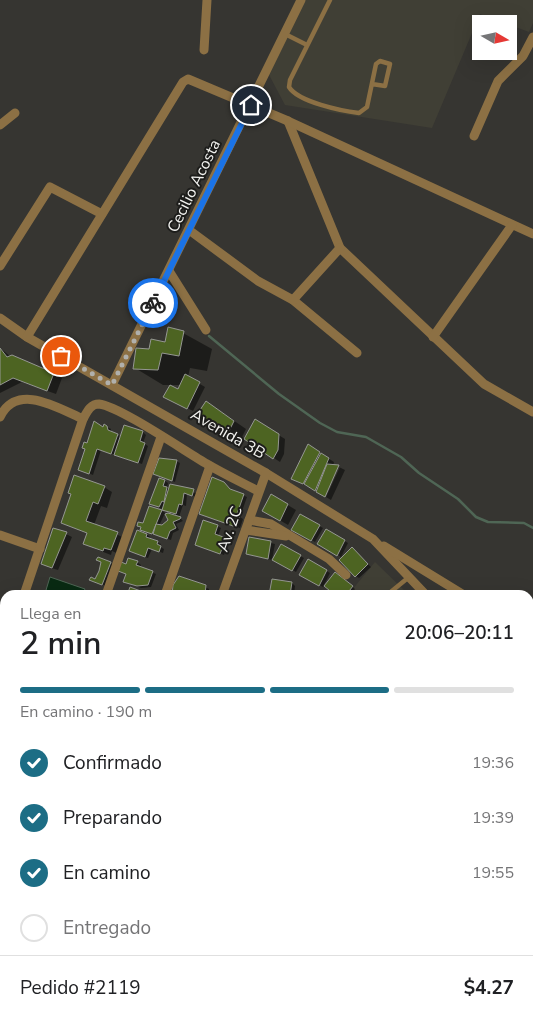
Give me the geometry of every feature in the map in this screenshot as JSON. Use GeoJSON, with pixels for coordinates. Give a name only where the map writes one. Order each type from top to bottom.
{"type":"FeatureCollection","features":[{"type":"Feature","properties":{"kind":"street"},"geometry":{"type":"LineString","coordinates":[[204,50],[207,0]]}},
{"type":"Feature","properties":{"kind":"street","name":"Cecilio Acosta"},"geometry":{"type":"LineString","coordinates":[[112,385],[251,105],[299,1]]}},
{"type":"Feature","properties":{"kind":"street"},"geometry":{"type":"LineString","coordinates":[[474,136],[498,81],[524,56],[533,37]]}},
{"type":"Feature","properties":{"kind":"street"},"geometry":{"type":"LineString","coordinates":[[27,337],[183,82],[188,79],[288,121],[533,234]]}},
{"type":"Feature","properties":{"kind":"street"},"geometry":{"type":"LineString","coordinates":[[0,125],[15,113]]}},
{"type":"Feature","properties":{"kind":"street"},"geometry":{"type":"LineString","coordinates":[[288,121],[340,248],[484,384],[533,412]]}},
{"type":"Feature","properties":{"kind":"street"},"geometry":{"type":"LineString","coordinates":[[0,266],[50,187],[102,214]]}},
{"type":"Feature","properties":{"kind":"street"},"geometry":{"type":"LineString","coordinates":[[433,337],[512,225]]}},
{"type":"Feature","properties":{"kind":"street"},"geometry":{"type":"LineString","coordinates":[[189,230],[258,281],[293,300],[357,353]]}},
{"type":"Feature","properties":{"kind":"street"},"geometry":{"type":"LineString","coordinates":[[293,300],[340,248]]}},
{"type":"Feature","properties":{"kind":"street"},"geometry":{"type":"LineString","coordinates":[[169,270],[206,330]]}},
{"type":"Feature","properties":{"kind":"street","name":"Avenida 3B"},"geometry":{"type":"LineString","coordinates":[[0,318],[27,337],[266,473],[373,539],[421,590]]}},
{"type":"Feature","properties":{"kind":"street"},"geometry":{"type":"LineString","coordinates":[[0,417],[4,408],[12,401],[23,399],[49,404],[83,419]]}},
{"type":"Feature","properties":{"kind":"street"},"geometry":{"type":"LineString","coordinates":[[26,590],[83,419],[88,409],[94,405],[100,404],[120,412],[210,466],[258,491]]}},
{"type":"Feature","properties":{"kind":"street"},"geometry":{"type":"LineString","coordinates":[[108,590],[161,437]]}},
{"type":"Feature","properties":{"kind":"street"},"geometry":{"type":"LineString","coordinates":[[167,590],[210,466]]}},
{"type":"Feature","properties":{"kind":"street","name":"Av. 2C"},"geometry":{"type":"LineString","coordinates":[[224,590],[266,473]]}},
{"type":"Feature","properties":{"kind":"street"},"geometry":{"type":"LineString","coordinates":[[249,520],[271,524],[329,560],[346,575]]}},
{"type":"Feature","properties":{"kind":"street"},"geometry":{"type":"LineString","coordinates":[[246,530],[289,536]]}},
{"type":"Feature","properties":{"kind":"street"},"geometry":{"type":"LineString","coordinates":[[0,535],[40,549]]}},
{"type":"Feature","properties":{"kind":"street"},"geometry":{"type":"LineString","coordinates":[[373,539],[456,590]]}},
{"type":"Feature","properties":{"kind":"lane"},"geometry":{"type":"LineString","coordinates":[[330,0],[290,80],[289,87],[298,96],[343,111],[359,113],[367,107],[372,84],[378,61],[390,64],[386,86],[372,84]]}},
{"type":"Feature","properties":{"kind":"lane"},"geometry":{"type":"LineString","coordinates":[[285,34],[307,46]]}},
{"type":"Feature","properties":{"kind":"lane"},"geometry":{"type":"LineString","coordinates":[[392,590],[409,577]]}},
{"type":"Feature","properties":{"kind":"shaded area"},"geometry":{"type":"Polygon","coordinates":[[[301,0],[533,0],[533,23],[529,32],[518,28],[518,15],[472,15],[472,33],[432,128],[285,105],[267,71],[301,0]]]}},
{"type":"Feature","properties":{"kind":"shaded area"},"geometry":{"type":"Polygon","coordinates":[[[375,562],[404,590],[352,590],[375,562]]]}},
{"type":"Feature","properties":{"kind":"shaded area"},"geometry":{"type":"Polygon","coordinates":[[[50,577],[85,589],[84,590],[46,590],[50,577]]]}},
{"type":"Feature","properties":{"kind":"building"},"geometry":{"type":"Polygon","coordinates":[[[168,327],[184,331],[179,356],[162,353],[158,370],[133,369],[136,348],[149,349],[151,339],[165,342],[168,327]]]}},
{"type":"Feature","properties":{"kind":"building"},"geometry":{"type":"Polygon","coordinates":[[[0,348],[7,357],[12,355],[54,373],[47,391],[13,378],[0,385],[0,348]]]}},
{"type":"Feature","properties":{"kind":"building"},"geometry":{"type":"Polygon","coordinates":[[[185,374],[200,382],[187,409],[163,397],[170,385],[178,389],[185,374]]]}},
{"type":"Feature","properties":{"kind":"building"},"geometry":{"type":"Polygon","coordinates":[[[206,401],[234,421],[227,435],[196,416],[206,401]]]}},
{"type":"Feature","properties":{"kind":"building"},"geometry":{"type":"Polygon","coordinates":[[[255,419],[279,434],[278,450],[273,459],[244,439],[255,419]]]}},
{"type":"Feature","properties":{"kind":"building"},"geometry":{"type":"Polygon","coordinates":[[[94,421],[103,427],[104,424],[108,430],[118,434],[111,454],[97,449],[89,474],[78,470],[85,449],[82,448],[84,442],[87,443],[94,421]]]}},
{"type":"Feature","properties":{"kind":"building"},"geometry":{"type":"Polygon","coordinates":[[[124,425],[143,431],[140,441],[145,443],[138,463],[114,455],[124,425]]]}},
{"type":"Feature","properties":{"kind":"building"},"geometry":{"type":"Polygon","coordinates":[[[308,444],[320,452],[303,484],[291,479],[308,444]]]}},
{"type":"Feature","properties":{"kind":"building"},"geometry":{"type":"Polygon","coordinates":[[[321,453],[329,458],[315,491],[304,484],[321,453]]]}},
{"type":"Feature","properties":{"kind":"building"},"geometry":{"type":"Polygon","coordinates":[[[159,458],[177,460],[172,481],[153,474],[159,458]]]}},
{"type":"Feature","properties":{"kind":"building"},"geometry":{"type":"Polygon","coordinates":[[[327,464],[339,465],[325,497],[316,492],[327,464]]]}},
{"type":"Feature","properties":{"kind":"building"},"geometry":{"type":"Polygon","coordinates":[[[74,475],[105,486],[98,504],[93,502],[86,521],[118,532],[111,550],[104,548],[103,551],[83,544],[87,533],[61,523],[71,494],[68,493],[74,475]]]}},
{"type":"Feature","properties":{"kind":"building"},"geometry":{"type":"Polygon","coordinates":[[[212,477],[224,482],[230,489],[244,494],[237,514],[240,515],[236,527],[199,514],[212,477]]]}},
{"type":"Feature","properties":{"kind":"building"},"geometry":{"type":"Polygon","coordinates":[[[159,478],[165,480],[163,486],[167,487],[164,502],[162,501],[159,507],[149,504],[159,478]]]}},
{"type":"Feature","properties":{"kind":"building"},"geometry":{"type":"Polygon","coordinates":[[[170,484],[194,489],[192,496],[184,493],[182,505],[179,504],[176,514],[162,510],[170,484]]]}},
{"type":"Feature","properties":{"kind":"building"},"geometry":{"type":"Polygon","coordinates":[[[271,494],[288,504],[280,521],[262,511],[271,494]]]}},
{"type":"Feature","properties":{"kind":"building"},"geometry":{"type":"Polygon","coordinates":[[[149,506],[162,510],[152,534],[140,530],[141,527],[137,526],[138,522],[143,523],[149,506]]]}},
{"type":"Feature","properties":{"kind":"building"},"geometry":{"type":"Polygon","coordinates":[[[168,513],[181,517],[173,522],[176,528],[170,531],[167,539],[153,534],[156,524],[162,525],[168,520],[165,514],[168,513]]]}},
{"type":"Feature","properties":{"kind":"building"},"geometry":{"type":"Polygon","coordinates":[[[300,514],[320,525],[311,541],[291,530],[300,514]]]}},
{"type":"Feature","properties":{"kind":"building"},"geometry":{"type":"Polygon","coordinates":[[[203,520],[218,525],[215,534],[226,538],[220,554],[195,545],[203,520]]]}},
{"type":"Feature","properties":{"kind":"building"},"geometry":{"type":"Polygon","coordinates":[[[53,528],[67,532],[52,568],[41,564],[53,528]]]}},
{"type":"Feature","properties":{"kind":"building"},"geometry":{"type":"Polygon","coordinates":[[[326,529],[345,540],[337,556],[317,544],[326,529]]]}},
{"type":"Feature","properties":{"kind":"building"},"geometry":{"type":"Polygon","coordinates":[[[137,530],[147,534],[146,537],[158,541],[157,544],[161,546],[159,552],[148,548],[145,557],[129,551],[137,530]]]}},
{"type":"Feature","properties":{"kind":"building"},"geometry":{"type":"Polygon","coordinates":[[[249,537],[271,541],[268,559],[246,554],[249,537]]]}},
{"type":"Feature","properties":{"kind":"building"},"geometry":{"type":"Polygon","coordinates":[[[281,544],[301,555],[292,571],[272,560],[281,544]]]}},
{"type":"Feature","properties":{"kind":"building"},"geometry":{"type":"Polygon","coordinates":[[[352,547],[368,564],[355,577],[339,560],[352,547]]]}},
{"type":"Feature","properties":{"kind":"building"},"geometry":{"type":"Polygon","coordinates":[[[98,557],[111,562],[102,585],[89,580],[91,577],[95,579],[99,571],[101,562],[96,560],[98,557]]]}},
{"type":"Feature","properties":{"kind":"building"},"geometry":{"type":"Polygon","coordinates":[[[128,558],[138,561],[136,565],[153,571],[148,585],[137,586],[123,582],[126,574],[118,571],[121,562],[126,564],[128,558]]]}},
{"type":"Feature","properties":{"kind":"building"},"geometry":{"type":"Polygon","coordinates":[[[308,559],[327,570],[319,586],[299,575],[308,559]]]}},
{"type":"Feature","properties":{"kind":"building"},"geometry":{"type":"Polygon","coordinates":[[[335,572],[353,586],[350,590],[329,590],[324,586],[335,572]]]}},
{"type":"Feature","properties":{"kind":"building"},"geometry":{"type":"Polygon","coordinates":[[[179,576],[206,585],[206,590],[172,590],[173,585],[179,576]]]}},
{"type":"Feature","properties":{"kind":"building"},"geometry":{"type":"Polygon","coordinates":[[[272,579],[292,582],[291,590],[270,590],[272,579]]]}},
{"type":"Feature","properties":{"kind":"waterway"},"geometry":{"type":"LineString","coordinates":[[209,336],[279,394],[320,423],[337,432],[366,437],[401,457],[419,473],[458,499],[476,517],[488,522],[524,523],[533,528]]}},
{"type":"Feature","properties":{"kind":"way so far"},"geometry":{"type":"LineString","coordinates":[[61,356],[112,385],[153,303]]}},
{"type":"Feature","properties":{"kind":"route"},"geometry":{"type":"LineString","coordinates":[[153,303],[251,105]]}}]}
